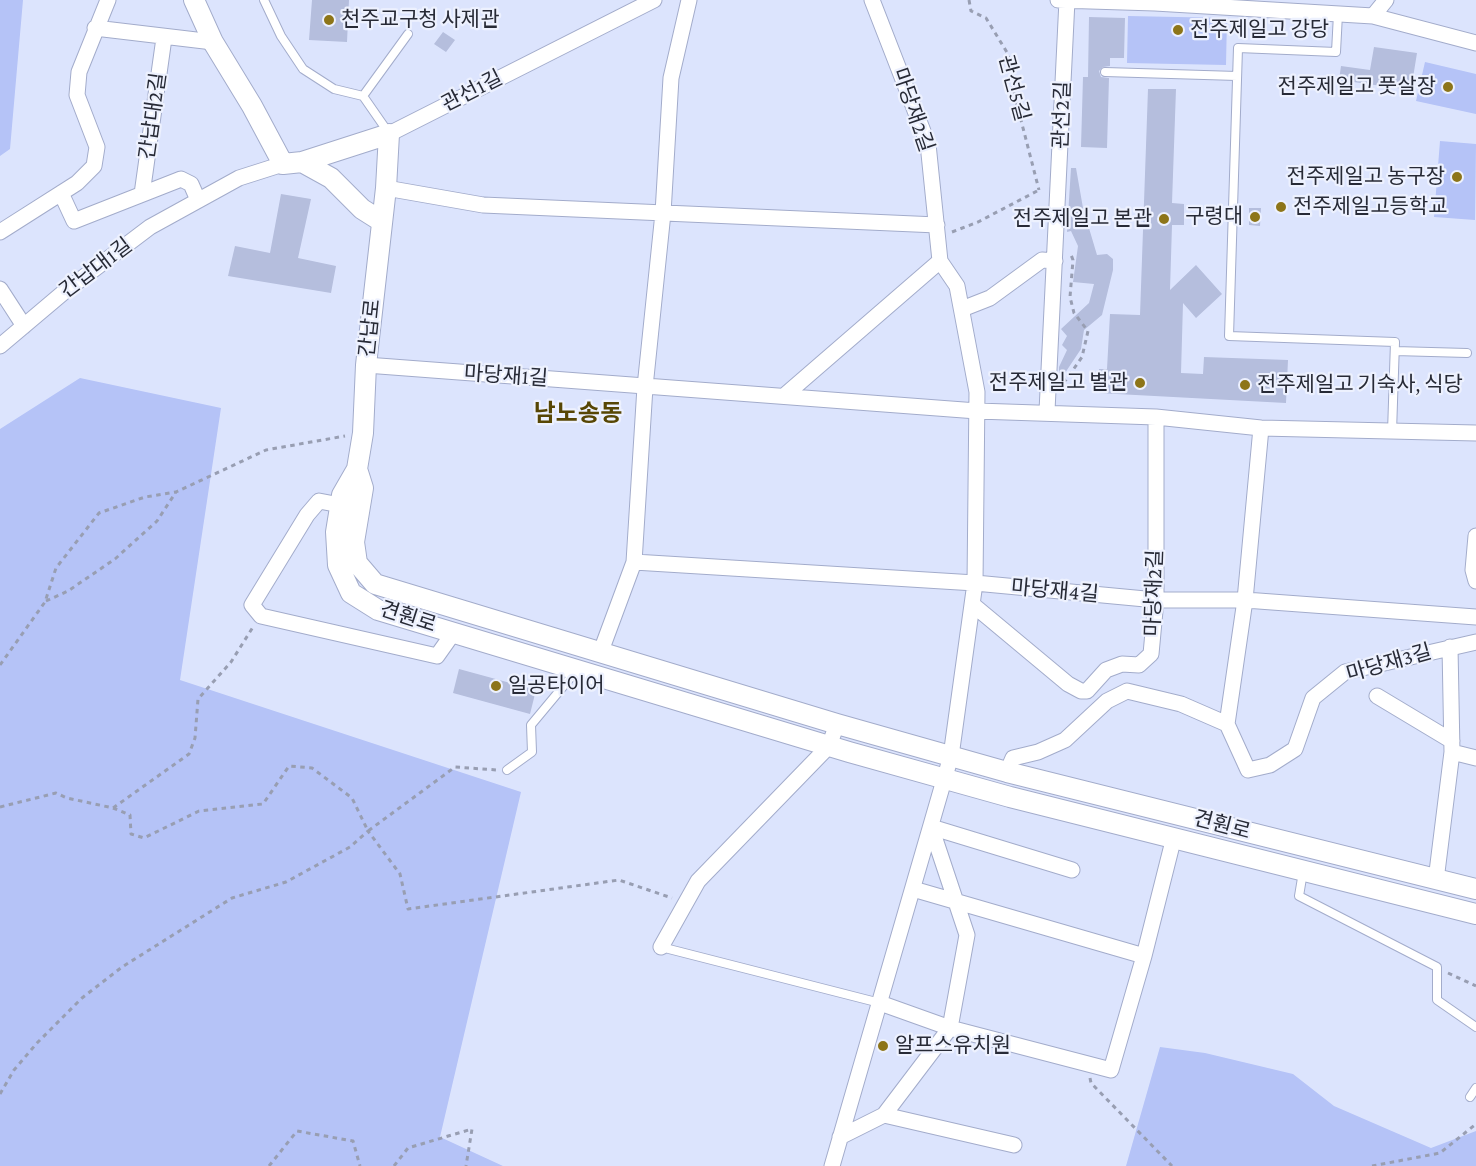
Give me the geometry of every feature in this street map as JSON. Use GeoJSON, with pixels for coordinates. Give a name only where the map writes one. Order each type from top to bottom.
{"type":"FeatureCollection","features":[{"type":"Feature","properties":{"kind":"street"},"geometry":{"type":"LineString","coordinates":[[0,232],[77,183],[94,166],[97,147],[77,95],[80,72],[95,28],[108,0]]}},
{"type":"Feature","properties":{"kind":"street"},"geometry":{"type":"LineString","coordinates":[[194,0],[213,42],[252,106],[293,163],[332,178],[362,209],[381,221]]}},
{"type":"Feature","properties":{"kind":"street","name":"관선1길"},"geometry":{"type":"LineString","coordinates":[[293,163],[389,134],[654,0]]}},
{"type":"Feature","properties":{"kind":"street"},"geometry":{"type":"LineString","coordinates":[[601,651],[634,562],[645,387],[663,213],[671,78],[689,0]]}},
{"type":"Feature","properties":{"kind":"street","name":"마당재2길"},"geometry":{"type":"LineString","coordinates":[[872,0],[928,144],[940,261],[957,286],[977,392],[975,583],[951,756]]}},
{"type":"Feature","properties":{"kind":"street"},"geometry":{"type":"LineString","coordinates":[[1373,16],[1386,0]]}},
{"type":"Feature","properties":{"kind":"street"},"geometry":{"type":"LineString","coordinates":[[1064,1],[1280,5],[1338,14],[1373,16],[1476,43]]}},
{"type":"Feature","properties":{"kind":"street","name":"관선2길"},"geometry":{"type":"LineString","coordinates":[[1056,230],[1064,1]]}},
{"type":"Feature","properties":{"kind":"street"},"geometry":{"type":"LineString","coordinates":[[95,28],[164,38],[213,42]]}},
{"type":"Feature","properties":{"kind":"street","name":"간납대2길"},"geometry":{"type":"LineString","coordinates":[[142,194],[164,38]]}},
{"type":"Feature","properties":{"kind":"street","name":"간납로"},"geometry":{"type":"LineString","coordinates":[[357,469],[363,433],[366,365],[386,188],[389,134]]}},
{"type":"Feature","properties":{"kind":"street","name":"간납대1길"},"geometry":{"type":"LineString","coordinates":[[0,346],[64,292],[150,227],[239,178],[293,163]]}},
{"type":"Feature","properties":{"kind":"street","name":"간납대1길"},"geometry":{"type":"LineString","coordinates":[[61,193],[74,221],[181,179],[191,183],[198,200]]}},
{"type":"Feature","properties":{"kind":"street"},"geometry":{"type":"LineString","coordinates":[[386,188],[483,205],[810,219],[937,230]]}},
{"type":"Feature","properties":{"kind":"street"},"geometry":{"type":"LineString","coordinates":[[1047,411],[1056,230]]}},
{"type":"Feature","properties":{"kind":"street"},"geometry":{"type":"LineString","coordinates":[[962,309],[990,298],[1042,260],[1055,261]]}},
{"type":"Feature","properties":{"kind":"street"},"geometry":{"type":"LineString","coordinates":[[784,396],[940,261]]}},
{"type":"Feature","properties":{"kind":"street"},"geometry":{"type":"LineString","coordinates":[[0,289],[24,326]]}},
{"type":"Feature","properties":{"kind":"street","name":"마당재1길"},"geometry":{"type":"LineString","coordinates":[[366,365],[784,396]]}},
{"type":"Feature","properties":{"kind":"street"},"geometry":{"type":"LineString","coordinates":[[784,396],[977,411],[1047,411],[1156,417],[1261,428],[1476,433]]}},
{"type":"Feature","properties":{"kind":"street","name":"마당재2길"},"geometry":{"type":"LineString","coordinates":[[972,604],[1068,684],[1081,691],[1087,691],[1106,670],[1122,664],[1139,665],[1151,654],[1156,600],[1156,417]]}},
{"type":"Feature","properties":{"kind":"street"},"geometry":{"type":"LineString","coordinates":[[1007,772],[1013,758],[1038,752],[1065,740],[1107,701],[1127,691],[1181,704],[1227,724],[1245,600],[1261,428]]}},
{"type":"Feature","properties":{"kind":"street","name":"견훤로"},"geometry":{"type":"LineString","coordinates":[[357,469],[342,495],[340,505],[336,532],[338,565],[351,593],[378,610],[578,668],[829,746],[1010,797],[1476,914]]}},
{"type":"Feature","properties":{"kind":"street","name":"견훤로"},"geometry":{"type":"LineString","coordinates":[[357,469],[363,488],[354,542],[357,563],[375,584],[837,724],[1007,772],[1476,889]]}},
{"type":"Feature","properties":{"kind":"street"},"geometry":{"type":"LineString","coordinates":[[340,505],[319,501],[307,515],[252,605],[261,616],[437,656],[454,632]]}},
{"type":"Feature","properties":{"kind":"street"},"geometry":{"type":"LineString","coordinates":[[1476,536],[1473,570],[1476,581]]}},
{"type":"Feature","properties":{"kind":"street","name":"마당재4길"},"geometry":{"type":"LineString","coordinates":[[634,562],[975,583],[1156,600],[1245,600],[1476,616]]}},
{"type":"Feature","properties":{"kind":"street"},"geometry":{"type":"LineString","coordinates":[[1436,880],[1452,747],[1450,647],[1476,642]]}},
{"type":"Feature","properties":{"kind":"street","name":"마당재3길"},"geometry":{"type":"LineString","coordinates":[[1227,724],[1248,770],[1270,765],[1295,748],[1313,698],[1345,672],[1450,647]]}},
{"type":"Feature","properties":{"kind":"street"},"geometry":{"type":"LineString","coordinates":[[1377,696],[1452,747],[1476,758]]}},
{"type":"Feature","properties":{"kind":"street"},"geometry":{"type":"LineString","coordinates":[[661,947],[698,881],[829,746],[837,724]]}},
{"type":"Feature","properties":{"kind":"street"},"geometry":{"type":"LineString","coordinates":[[832,1166],[951,756]]}},
{"type":"Feature","properties":{"kind":"street"},"geometry":{"type":"LineString","coordinates":[[931,828],[1072,870]]}},
{"type":"Feature","properties":{"kind":"street"},"geometry":{"type":"LineString","coordinates":[[840,1137],[884,1114],[950,1028],[967,935],[931,828]]}},
{"type":"Feature","properties":{"kind":"street","name":"견훤로"},"geometry":{"type":"LineString","coordinates":[[880,1003],[950,1028],[1111,1070],[1144,956],[1174,837]]}},
{"type":"Feature","properties":{"kind":"street"},"geometry":{"type":"LineString","coordinates":[[913,889],[1144,956]]}},
{"type":"Feature","properties":{"kind":"street"},"geometry":{"type":"LineString","coordinates":[[884,1114],[1014,1145]]}},
{"type":"Feature","properties":{"kind":"lane"},"geometry":{"type":"LineString","coordinates":[[264,0],[281,36],[303,69],[334,89],[363,96],[389,134]]}},
{"type":"Feature","properties":{"kind":"lane"},"geometry":{"type":"LineString","coordinates":[[1338,14],[1336,52],[1238,48],[1229,336],[1395,342],[1392,432]]}},
{"type":"Feature","properties":{"kind":"lane"},"geometry":{"type":"LineString","coordinates":[[363,96],[408,34]]}},
{"type":"Feature","properties":{"kind":"lane"},"geometry":{"type":"LineString","coordinates":[[1105,72],[1237,76]]}},
{"type":"Feature","properties":{"kind":"lane"},"geometry":{"type":"LineString","coordinates":[[1395,351],[1467,353]]}},
{"type":"Feature","properties":{"kind":"lane"},"geometry":{"type":"LineString","coordinates":[[507,770],[532,752],[531,725],[578,668]]}},
{"type":"Feature","properties":{"kind":"lane"},"geometry":{"type":"LineString","coordinates":[[1303,870],[1299,896],[1437,967],[1437,1000],[1476,1027]]}},
{"type":"Feature","properties":{"kind":"lane"},"geometry":{"type":"LineString","coordinates":[[661,947],[880,1003]]}},
{"type":"Feature","properties":{"kind":"lane"},"geometry":{"type":"LineString","coordinates":[[1470,1097],[1476,1088]]}},
{"type":"Feature","properties":{"kind":"path","name":"관선5길"},"geometry":{"type":"LineString","coordinates":[[937,230],[978,222],[1040,190],[1014,93],[1008,54],[986,18],[971,11],[969,0]]}},
{"type":"Feature","properties":{"kind":"path"},"geometry":{"type":"LineString","coordinates":[[1048,379],[1066,380],[1082,357],[1088,331],[1074,312],[1070,297],[1073,260],[1064,232],[1056,230]]}},
{"type":"Feature","properties":{"kind":"path"},"geometry":{"type":"LineString","coordinates":[[0,665],[45,602],[56,568],[99,513],[145,496],[176,492],[266,450],[363,433]]}},
{"type":"Feature","properties":{"kind":"path"},"geometry":{"type":"LineString","coordinates":[[45,602],[68,591],[116,559],[157,521],[176,492]]}},
{"type":"Feature","properties":{"kind":"path"},"geometry":{"type":"LineString","coordinates":[[113,808],[189,754],[198,699],[231,663],[261,616]]}},
{"type":"Feature","properties":{"kind":"path"},"geometry":{"type":"LineString","coordinates":[[0,807],[56,793],[67,798],[113,808],[130,815],[132,834],[144,838],[199,811],[263,804],[289,766],[312,768],[352,798],[368,831],[400,874],[408,909],[619,880],[686,903]]}},
{"type":"Feature","properties":{"kind":"path"},"geometry":{"type":"LineString","coordinates":[[0,1094],[14,1070],[37,1043],[82,999],[122,967],[232,898],[286,882],[350,848],[368,831],[455,767],[507,770]]}},
{"type":"Feature","properties":{"kind":"path"},"geometry":{"type":"LineString","coordinates":[[1437,967],[1476,987]]}},
{"type":"Feature","properties":{"kind":"path"},"geometry":{"type":"LineString","coordinates":[[1086,1064],[1091,1083],[1173,1166]]}},
{"type":"Feature","properties":{"kind":"path"},"geometry":{"type":"LineString","coordinates":[[1372,1166],[1440,1153],[1476,1124]]}},
{"type":"Feature","properties":{"kind":"path"},"geometry":{"type":"LineString","coordinates":[[394,1166],[408,1148],[472,1129],[466,1166]]}},
{"type":"Feature","properties":{"kind":"path"},"geometry":{"type":"LineString","coordinates":[[269,1166],[297,1131],[353,1141],[360,1166]]}},
{"type":"Feature","properties":{"kind":"shaded area"},"geometry":{"type":"Polygon","coordinates":[[[0,0],[23,0],[10,149],[0,156],[0,0]]]}},
{"type":"Feature","properties":{"kind":"shaded area","name":"전주제일고 강당"},"geometry":{"type":"Polygon","coordinates":[[[1128,16],[1227,18],[1226,65],[1127,63],[1128,16]]]}},
{"type":"Feature","properties":{"kind":"shaded area","name":"전주제일고 풋살장"},"geometry":{"type":"Polygon","coordinates":[[[1425,62],[1476,74],[1476,114],[1416,101],[1425,62]]]}},
{"type":"Feature","properties":{"kind":"shaded area","name":"전주제일고 농구장"},"geometry":{"type":"Polygon","coordinates":[[[1440,141],[1476,144],[1475,220],[1434,217],[1440,141]]]}},
{"type":"Feature","properties":{"kind":"shaded area"},"geometry":{"type":"Polygon","coordinates":[[[80,378],[221,408],[180,680],[521,792],[440,1137],[503,1166],[0,1166],[0,429],[80,378]]]}},
{"type":"Feature","properties":{"kind":"shaded area"},"geometry":{"type":"Polygon","coordinates":[[[1160,1047],[1205,1053],[1293,1074],[1334,1106],[1431,1148],[1476,1131],[1476,1166],[1126,1166],[1160,1047]]]}},
{"type":"Feature","properties":{"kind":"building","name":"천주교구청 사제관"},"geometry":{"type":"Polygon","coordinates":[[[312,0],[349,0],[347,42],[309,40],[312,0]]]}},
{"type":"Feature","properties":{"kind":"building"},"geometry":{"type":"Polygon","coordinates":[[[1089,17],[1125,18],[1124,58],[1110,58],[1110,66],[1103,67],[1099,71],[1101,77],[1109,78],[1107,148],[1081,147],[1083,77],[1088,77],[1089,17]]]}},
{"type":"Feature","properties":{"kind":"building"},"geometry":{"type":"Polygon","coordinates":[[[443,32],[455,40],[446,52],[434,44],[443,32]]]}},
{"type":"Feature","properties":{"kind":"building"},"geometry":{"type":"Polygon","coordinates":[[[1374,47],[1417,53],[1411,90],[1339,80],[1341,66],[1370,70],[1374,47]]]}},
{"type":"Feature","properties":{"kind":"building"},"geometry":{"type":"Polygon","coordinates":[[[1148,89],[1176,89],[1172,203],[1184,204],[1184,225],[1172,225],[1170,290],[1196,265],[1222,294],[1196,318],[1183,303],[1181,373],[1203,374],[1204,357],[1288,360],[1286,403],[1098,393],[1099,369],[1107,369],[1110,314],[1140,315],[1148,89]]]}},
{"type":"Feature","properties":{"kind":"building"},"geometry":{"type":"Polygon","coordinates":[[[1071,168],[1076,168],[1083,208],[1097,255],[1107,254],[1113,259],[1113,270],[1102,315],[1084,330],[1081,349],[1059,382],[1059,367],[1067,350],[1062,345],[1067,336],[1061,329],[1089,303],[1094,284],[1073,282],[1078,246],[1071,231],[1067,232],[1071,168]]]}},
{"type":"Feature","properties":{"kind":"building"},"geometry":{"type":"Polygon","coordinates":[[[281,194],[311,199],[298,258],[336,266],[331,293],[228,276],[235,246],[270,253],[281,194]]]}},
{"type":"Feature","properties":{"kind":"building","name":"구령대"},"geometry":{"type":"Polygon","coordinates":[[[1249,208],[1261,208],[1260,226],[1249,225],[1249,208]]]}},
{"type":"Feature","properties":{"kind":"building"},"geometry":{"type":"Polygon","coordinates":[[[459,669],[536,690],[530,714],[453,693],[459,669]]]}},
{"type":"Feature","properties":{"kind":"place","name":"천주교구청 사제관"},"geometry":{"type":"Point","coordinates":[329,20]}},
{"type":"Feature","properties":{"kind":"place","name":"전주제일고 강당"},"geometry":{"type":"Point","coordinates":[1178,30]}},
{"type":"Feature","properties":{"kind":"place","name":"전주제일고 풋살장"},"geometry":{"type":"Point","coordinates":[1448,87]}},
{"type":"Feature","properties":{"kind":"place","name":"전주제일고 농구장"},"geometry":{"type":"Point","coordinates":[1457,177]}},
{"type":"Feature","properties":{"kind":"place","name":"전주제일고등학교"},"geometry":{"type":"Point","coordinates":[1281,207]}},
{"type":"Feature","properties":{"kind":"place","name":"구령대"},"geometry":{"type":"Point","coordinates":[1255,217]}},
{"type":"Feature","properties":{"kind":"place","name":"전주제일고 본관"},"geometry":{"type":"Point","coordinates":[1164,219]}},
{"type":"Feature","properties":{"kind":"place","name":"전주제일고 별관"},"geometry":{"type":"Point","coordinates":[1140,383]}},
{"type":"Feature","properties":{"kind":"place","name":"전주제일고 기숙사, 식당"},"geometry":{"type":"Point","coordinates":[1245,385]}},
{"type":"Feature","properties":{"kind":"place","name":"일공타이어"},"geometry":{"type":"Point","coordinates":[496,686]}},
{"type":"Feature","properties":{"kind":"place","name":"알프스유치원"},"geometry":{"type":"Point","coordinates":[883,1046]}},
{"type":"Feature","properties":{"kind":"district","name":"남노송동"},"geometry":{"type":"Point","coordinates":[578,414]}}]}
